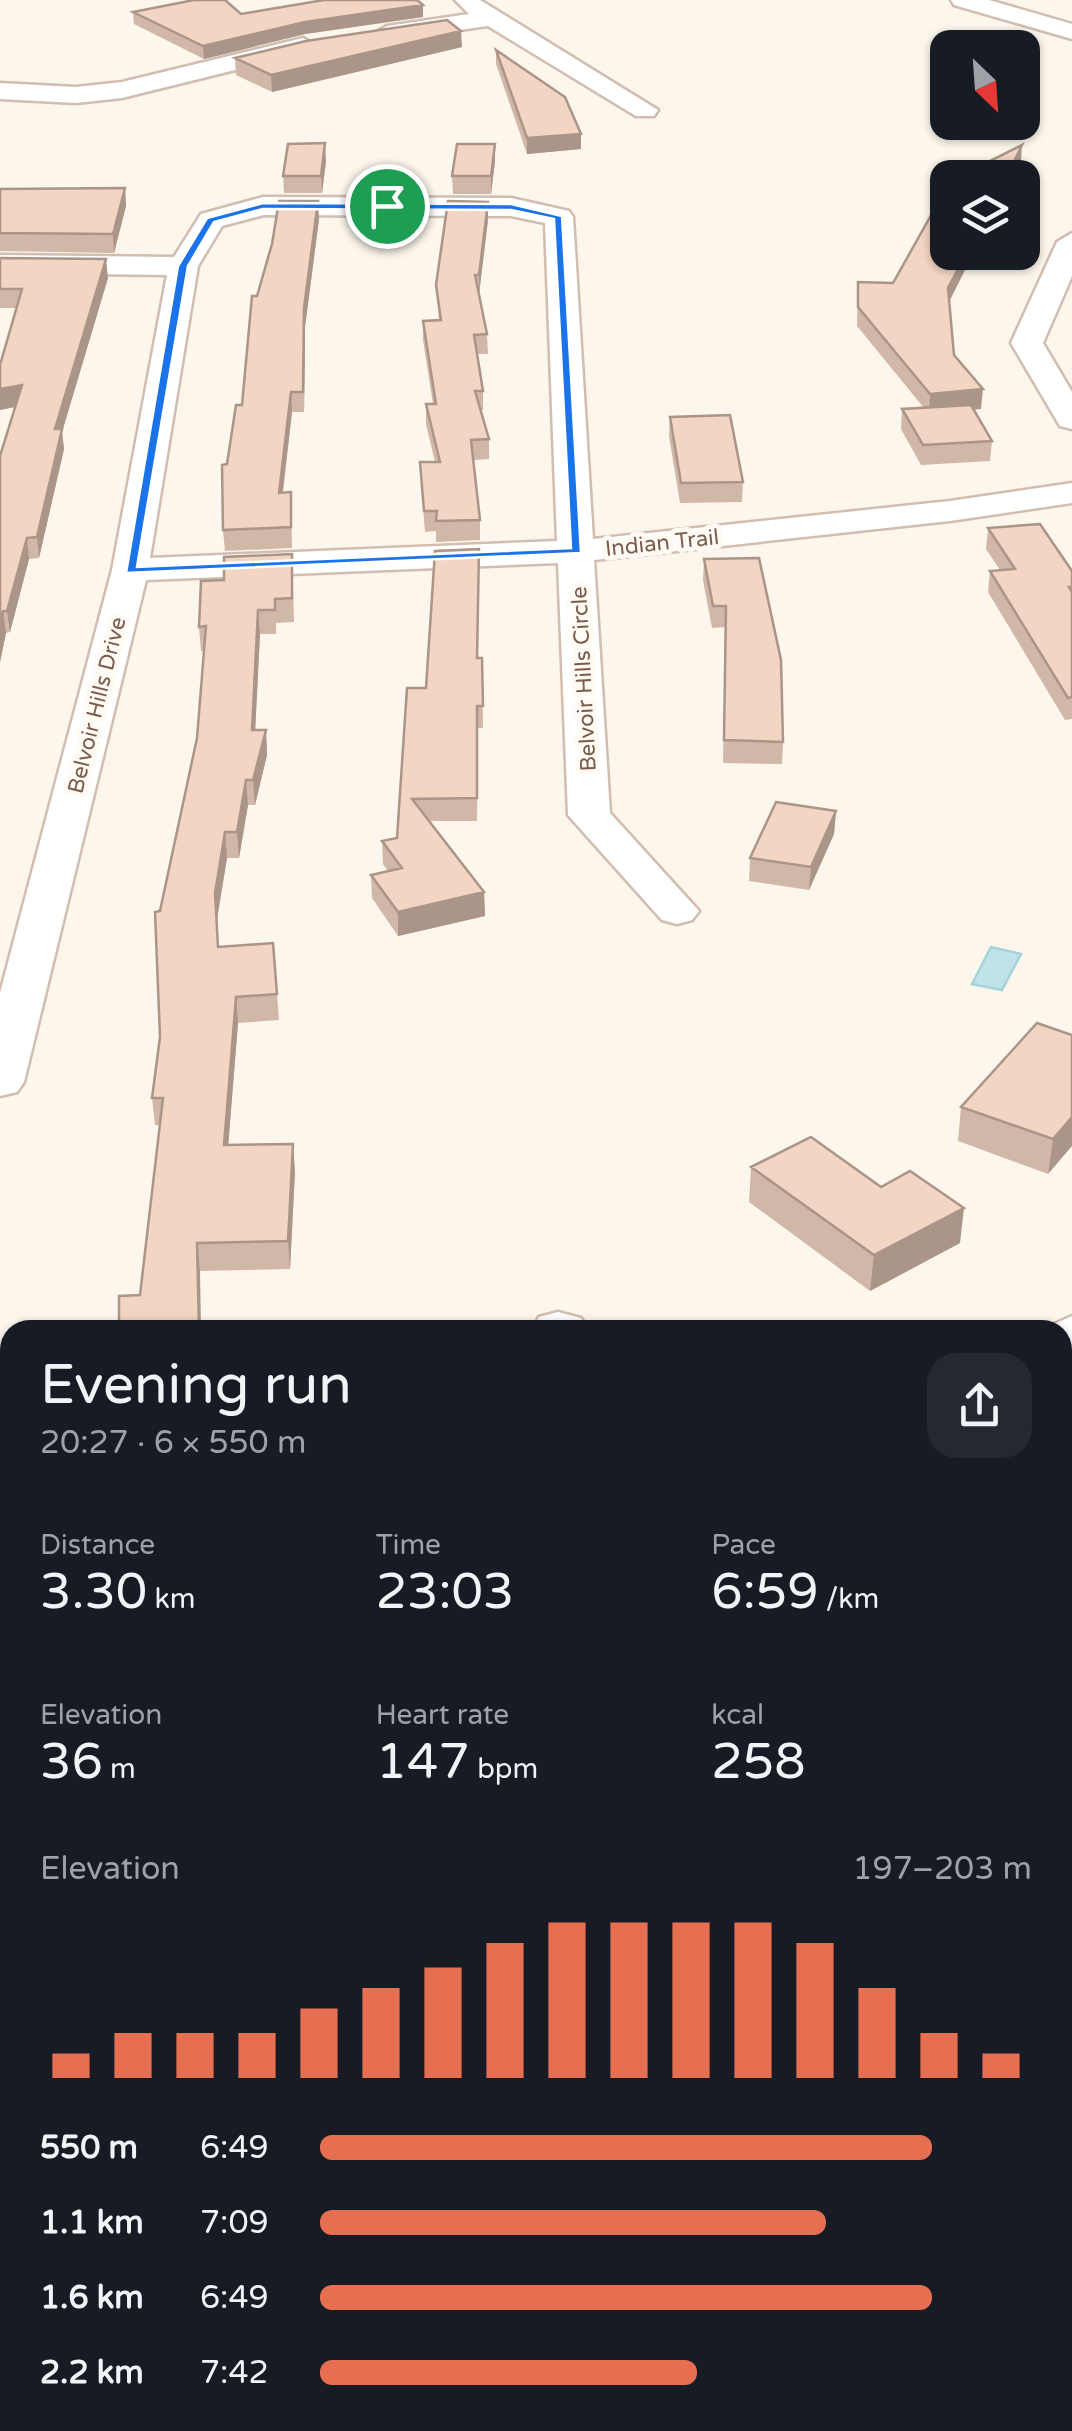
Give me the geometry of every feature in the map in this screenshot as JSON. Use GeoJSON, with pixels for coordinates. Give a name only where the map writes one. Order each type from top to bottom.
{"type":"FeatureCollection","features":[{"type":"Feature","properties":{"kind":"street"},"geometry":{"type":"LineString","coordinates":[[463,0],[645,110]]}},
{"type":"Feature","properties":{"kind":"street"},"geometry":{"type":"LineString","coordinates":[[963,0],[1072,32]]}},
{"type":"Feature","properties":{"kind":"street"},"geometry":{"type":"LineString","coordinates":[[361,37],[491,18]]}},
{"type":"Feature","properties":{"kind":"street"},"geometry":{"type":"LineString","coordinates":[[0,91],[76,95],[122,90],[324,43]]}},
{"type":"Feature","properties":{"kind":"street","name":"Belvoir Hills Circle"},"geometry":{"type":"LineString","coordinates":[[183,266],[210,220],[263,206],[511,207],[559,218],[589,815],[677,911]]}},
{"type":"Feature","properties":{"kind":"street"},"geometry":{"type":"LineString","coordinates":[[1072,242],[1027,343],[1072,419]]}},
{"type":"Feature","properties":{"kind":"street"},"geometry":{"type":"LineString","coordinates":[[0,264],[183,266]]}},
{"type":"Feature","properties":{"kind":"street","name":"Belvoir Hills Drive"},"geometry":{"type":"LineString","coordinates":[[0,1082],[130,570],[183,266]]}},
{"type":"Feature","properties":{"kind":"street","name":"Indian Trail"},"geometry":{"type":"LineString","coordinates":[[130,570],[577,551],[950,511],[1072,493]]}},
{"type":"Feature","properties":{"kind":"water"},"geometry":{"type":"Polygon","coordinates":[[[991,947],[1021,954],[1002,990],[972,984],[991,947]]]}},
{"type":"Feature","properties":{"kind":"building"},"geometry":{"type":"Polygon","coordinates":[[[194,0],[225,0],[241,14],[324,0],[417,0],[423,5],[305,22],[203,46],[133,12],[194,0]]]}},
{"type":"Feature","properties":{"kind":"building"},"geometry":{"type":"Polygon","coordinates":[[[447,20],[461,31],[271,75],[235,58],[306,41],[447,20]]]}},
{"type":"Feature","properties":{"kind":"building"},"geometry":{"type":"Polygon","coordinates":[[[496,50],[565,97],[581,134],[527,138],[496,50]]]}},
{"type":"Feature","properties":{"kind":"building"},"geometry":{"type":"Polygon","coordinates":[[[325,143],[321,176],[283,176],[288,144],[325,143]]]}},
{"type":"Feature","properties":{"kind":"building"},"geometry":{"type":"Polygon","coordinates":[[[457,144],[495,144],[491,176],[452,176],[457,144]]]}},
{"type":"Feature","properties":{"kind":"building"},"geometry":{"type":"Polygon","coordinates":[[[1022,145],[1015,160],[992,160],[1022,145]]]}},
{"type":"Feature","properties":{"kind":"building"},"geometry":{"type":"Polygon","coordinates":[[[125,188],[113,234],[0,233],[0,189],[125,188]]]}},
{"type":"Feature","properties":{"kind":"building"},"geometry":{"type":"Polygon","coordinates":[[[279,201],[318,201],[304,308],[303,392],[291,392],[279,493],[291,492],[291,527],[223,530],[222,465],[227,464],[236,405],[242,405],[252,296],[257,296],[272,244],[279,201]]]}},
{"type":"Feature","properties":{"kind":"building"},"geometry":{"type":"Polygon","coordinates":[[[448,201],[488,202],[479,275],[475,275],[487,334],[474,335],[483,391],[475,391],[489,439],[471,440],[480,520],[436,521],[437,511],[424,511],[420,462],[440,462],[426,404],[436,404],[423,321],[441,320],[436,285],[448,201]]]}},
{"type":"Feature","properties":{"kind":"building"},"geometry":{"type":"Polygon","coordinates":[[[930,217],[930,270],[958,270],[948,288],[954,355],[983,389],[930,394],[858,307],[858,282],[893,283],[930,217]]]}},
{"type":"Feature","properties":{"kind":"building"},"geometry":{"type":"Polygon","coordinates":[[[0,258],[106,259],[55,429],[62,429],[37,537],[27,538],[0,627],[0,456],[22,385],[0,389],[0,365],[22,289],[0,289],[0,258]]]}},
{"type":"Feature","properties":{"kind":"building"},"geometry":{"type":"Polygon","coordinates":[[[971,405],[992,441],[923,445],[902,409],[971,405]]]}},
{"type":"Feature","properties":{"kind":"building"},"geometry":{"type":"Polygon","coordinates":[[[730,415],[743,482],[681,483],[670,417],[730,415]]]}},
{"type":"Feature","properties":{"kind":"building"},"geometry":{"type":"Polygon","coordinates":[[[1040,524],[1072,571],[1072,697],[1068,698],[990,571],[1015,569],[988,528],[1040,524]]]}},
{"type":"Feature","properties":{"kind":"building"},"geometry":{"type":"Polygon","coordinates":[[[479,549],[477,658],[482,658],[483,706],[477,706],[477,798],[412,799],[484,892],[398,912],[371,875],[402,868],[382,841],[397,838],[407,688],[426,688],[435,551],[479,549]]]}},
{"type":"Feature","properties":{"kind":"building"},"geometry":{"type":"Polygon","coordinates":[[[292,554],[292,598],[275,599],[275,610],[258,610],[252,730],[266,730],[253,780],[246,780],[237,832],[225,832],[215,893],[218,947],[273,943],[277,994],[236,997],[224,1145],[293,1144],[288,1241],[197,1243],[199,1320],[119,1320],[119,1296],[140,1295],[163,1098],[152,1098],[160,1037],[155,912],[160,911],[197,738],[206,626],[199,627],[201,581],[224,580],[224,557],[292,554]]]}},
{"type":"Feature","properties":{"kind":"building"},"geometry":{"type":"Polygon","coordinates":[[[759,558],[781,660],[783,742],[724,740],[726,606],[713,606],[704,559],[759,558]]]}},
{"type":"Feature","properties":{"kind":"building"},"geometry":{"type":"Polygon","coordinates":[[[776,802],[836,811],[811,867],[750,858],[776,802]]]}},
{"type":"Feature","properties":{"kind":"building"},"geometry":{"type":"Polygon","coordinates":[[[1037,1023],[1072,1035],[1072,1117],[1053,1139],[961,1107],[1037,1023]]]}},
{"type":"Feature","properties":{"kind":"building"},"geometry":{"type":"Polygon","coordinates":[[[811,1137],[881,1187],[910,1171],[964,1208],[874,1255],[751,1167],[811,1137]]]}},
{"type":"Feature","properties":{"kind":"route"},"geometry":{"type":"LineString","coordinates":[[263,206],[387,206],[511,207],[559,218],[577,551],[130,570],[183,266],[210,220],[263,206]]}}]}
